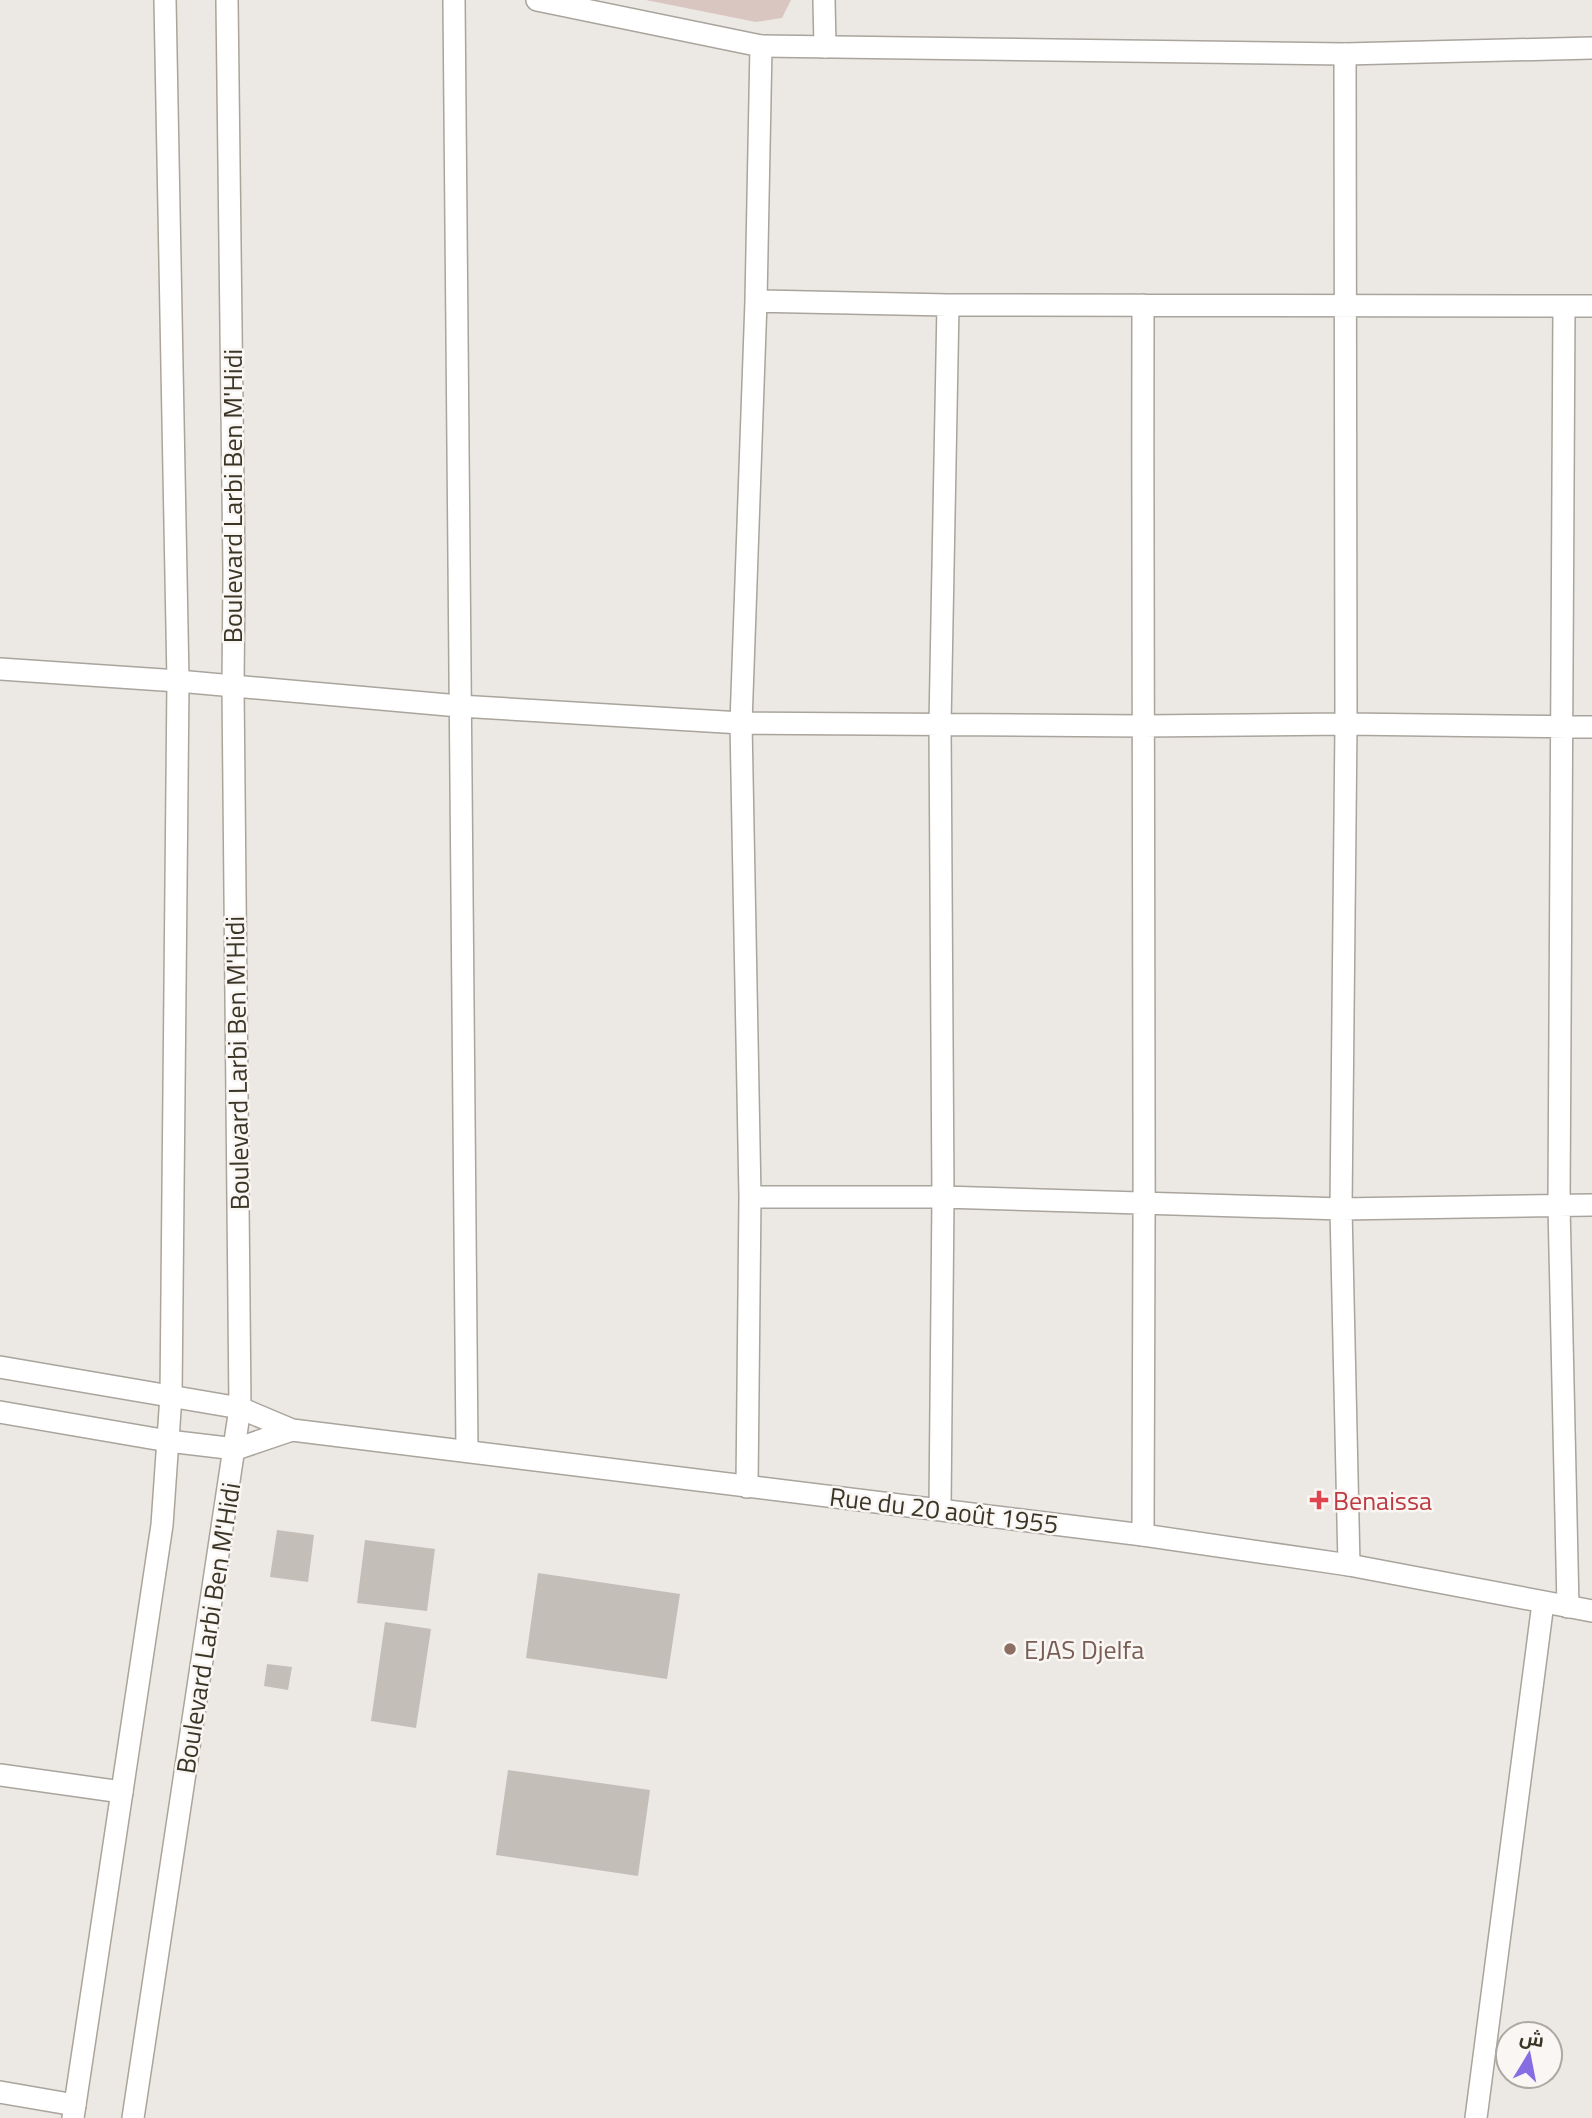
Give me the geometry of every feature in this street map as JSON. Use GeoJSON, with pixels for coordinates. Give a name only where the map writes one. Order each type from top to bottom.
{"type":"FeatureCollection","features":[{"type":"Feature","properties":{"kind":"street"},"geometry":{"type":"LineString","coordinates":[[0,2092],[74,2111],[162,1525],[171,1396],[178,681],[165,0]]}},
{"type":"Feature","properties":{"kind":"street","name":"Boulevard Larbi Ben M'Hidi"},"geometry":{"type":"LineString","coordinates":[[133,2118],[236,1449],[240,1408],[227,0]]}},
{"type":"Feature","properties":{"kind":"street"},"geometry":{"type":"LineString","coordinates":[[454,0],[458,706],[467,1451]]}},
{"type":"Feature","properties":{"kind":"street"},"geometry":{"type":"LineString","coordinates":[[537,0],[761,46],[1345,54],[1592,48]]}},
{"type":"Feature","properties":{"kind":"street"},"geometry":{"type":"LineString","coordinates":[[824,0],[825,47]]}},
{"type":"Feature","properties":{"kind":"street"},"geometry":{"type":"LineString","coordinates":[[747,1487],[750,1198],[741,723],[756,301],[761,46]]}},
{"type":"Feature","properties":{"kind":"street"},"geometry":{"type":"LineString","coordinates":[[1345,54],[1343,305],[1346,724],[1341,1209],[1349,1565]]}},
{"type":"Feature","properties":{"kind":"street"},"geometry":{"type":"LineString","coordinates":[[756,301],[948,305],[1592,306]]}},
{"type":"Feature","properties":{"kind":"street"},"geometry":{"type":"LineString","coordinates":[[940,1508],[943,1197],[940,725],[948,305]]}},
{"type":"Feature","properties":{"kind":"street"},"geometry":{"type":"LineString","coordinates":[[1143,305],[1143,1535]]}},
{"type":"Feature","properties":{"kind":"street"},"geometry":{"type":"LineString","coordinates":[[1564,306],[1559,1205],[1568,1607]]}},
{"type":"Feature","properties":{"kind":"street"},"geometry":{"type":"LineString","coordinates":[[0,669],[178,681],[458,706],[741,723],[1592,727]]}},
{"type":"Feature","properties":{"kind":"street"},"geometry":{"type":"LineString","coordinates":[[750,1198],[943,1197],[1341,1209],[1592,1205]]}},
{"type":"Feature","properties":{"kind":"street","name":"Rue du 20 août 1955"},"geometry":{"type":"LineString","coordinates":[[0,1367],[240,1408],[292,1430],[1143,1535],[1349,1565],[1592,1611]]}},
{"type":"Feature","properties":{"kind":"street","name":"Rue du 20 août 1955"},"geometry":{"type":"LineString","coordinates":[[0,1412],[168,1441],[236,1449],[292,1430]]}},
{"type":"Feature","properties":{"kind":"street"},"geometry":{"type":"LineString","coordinates":[[1476,2118],[1543,1603]]}},
{"type":"Feature","properties":{"kind":"street"},"geometry":{"type":"LineString","coordinates":[[0,1774],[122,1792]]}},
{"type":"Feature","properties":{"kind":"shaded area"},"geometry":{"type":"Polygon","coordinates":[[[646,0],[791,0],[782,18],[756,22],[646,0]]]}},
{"type":"Feature","properties":{"kind":"building"},"geometry":{"type":"Polygon","coordinates":[[[277,1530],[314,1535],[308,1582],[270,1577],[277,1530]]]}},
{"type":"Feature","properties":{"kind":"building"},"geometry":{"type":"Polygon","coordinates":[[[365,1540],[435,1549],[427,1611],[357,1603],[365,1540]]]}},
{"type":"Feature","properties":{"kind":"building"},"geometry":{"type":"Polygon","coordinates":[[[538,1573],[680,1594],[667,1679],[526,1658],[538,1573]]]}},
{"type":"Feature","properties":{"kind":"building"},"geometry":{"type":"Polygon","coordinates":[[[385,1622],[431,1629],[416,1728],[371,1721],[385,1622]]]}},
{"type":"Feature","properties":{"kind":"building"},"geometry":{"type":"Polygon","coordinates":[[[267,1664],[292,1667],[288,1690],[264,1686],[267,1664]]]}},
{"type":"Feature","properties":{"kind":"building"},"geometry":{"type":"Polygon","coordinates":[[[508,1770],[650,1790],[638,1876],[496,1855],[508,1770]]]}},
{"type":"Feature","properties":{"kind":"place","name":"Benaissa"},"geometry":{"type":"Point","coordinates":[1319,1500]}},
{"type":"Feature","properties":{"kind":"place","name":"EJAS Djelfa"},"geometry":{"type":"Point","coordinates":[1010,1649]}}]}
